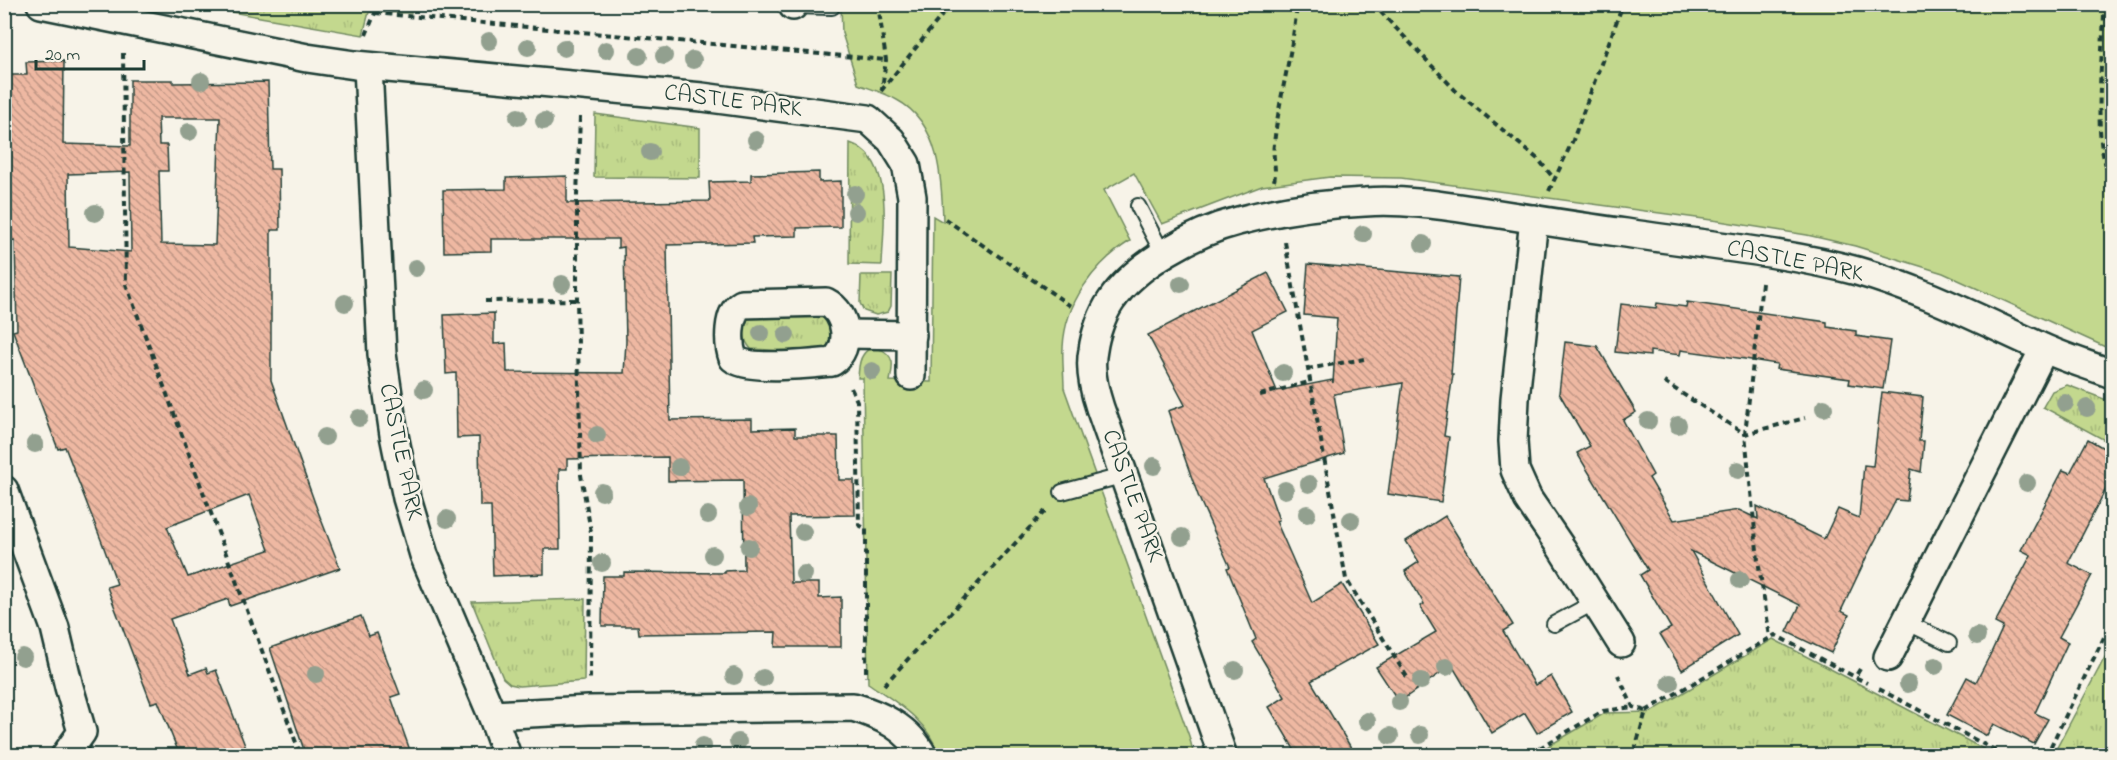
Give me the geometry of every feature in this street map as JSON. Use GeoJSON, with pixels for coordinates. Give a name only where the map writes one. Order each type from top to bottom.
{"type":"FeatureCollection","features":[{"type":"Feature","properties":{"kind":"street","name":"CASTLE PARK"},"geometry":{"type":"LineString","coordinates":[[41,4],[307,58],[368,67],[702,98],[868,119]]}},
{"type":"Feature","properties":{"kind":"street","name":"CASTLE PARK"},"geometry":{"type":"LineString","coordinates":[[368,67],[382,354],[394,435],[407,498],[424,555],[507,756]]}},
{"type":"Feature","properties":{"kind":"street"},"geometry":{"type":"LineString","coordinates":[[868,119],[891,140],[906,164],[912,197],[911,376]]}},
{"type":"Feature","properties":{"kind":"street","name":"CASTLE PARK"},"geometry":{"type":"LineString","coordinates":[[1223,756],[1100,408],[1093,379],[1092,352],[1110,302],[1163,254],[1189,239],[1236,221],[1273,213],[1367,201],[1440,205],[1766,252],[1857,272],[1909,289],[1980,318],[2044,349],[2112,374]]}},
{"type":"Feature","properties":{"kind":"street"},"geometry":{"type":"LineString","coordinates":[[1534,219],[1515,399],[1513,441],[1515,470],[1528,499],[1621,643]]}},
{"type":"Feature","properties":{"kind":"street"},"geometry":{"type":"LineString","coordinates":[[842,346],[912,334]]}},
{"type":"Feature","properties":{"kind":"street"},"geometry":{"type":"LineString","coordinates":[[1888,657],[2044,349]]}},
{"type":"Feature","properties":{"kind":"street"},"geometry":{"type":"LineString","coordinates":[[4,490],[55,628],[69,687],[88,744],[65,756]]}},
{"type":"Feature","properties":{"kind":"street"},"geometry":{"type":"LineString","coordinates":[[492,715],[589,710],[866,706],[904,731],[923,756]]}},
{"type":"Feature","properties":{"kind":"lane"},"geometry":{"type":"LineString","coordinates":[[793,5],[832,7]]}},
{"type":"Feature","properties":{"kind":"lane"},"geometry":{"type":"LineString","coordinates":[[1138,206],[1163,254]]}},
{"type":"Feature","properties":{"kind":"lane"},"geometry":{"type":"LineString","coordinates":[[1062,492],[1125,475]]}},
{"type":"Feature","properties":{"kind":"lane"},"geometry":{"type":"LineString","coordinates":[[1554,624],[1595,602]]}},
{"type":"Feature","properties":{"kind":"lane"},"geometry":{"type":"LineString","coordinates":[[1906,622],[1949,643]]}},
{"type":"Feature","properties":{"kind":"path"},"geometry":{"type":"LineString","coordinates":[[878,4],[886,60],[882,90]]}},
{"type":"Feature","properties":{"kind":"path"},"geometry":{"type":"LineString","coordinates":[[868,119],[882,90],[951,4]]}},
{"type":"Feature","properties":{"kind":"path"},"geometry":{"type":"LineString","coordinates":[[1297,4],[1295,33],[1273,146],[1276,174],[1273,213],[1307,369],[1346,579],[1407,678]]}},
{"type":"Feature","properties":{"kind":"path"},"geometry":{"type":"LineString","coordinates":[[1373,4],[1457,92],[1539,160],[1555,180]]}},
{"type":"Feature","properties":{"kind":"path"},"geometry":{"type":"LineString","coordinates":[[1534,219],[1573,140],[1623,4]]}},
{"type":"Feature","properties":{"kind":"path"},"geometry":{"type":"LineString","coordinates":[[2104,4],[2100,139],[2106,169],[2112,176]]}},
{"type":"Feature","properties":{"kind":"path"},"geometry":{"type":"LineString","coordinates":[[375,13],[886,60]]}},
{"type":"Feature","properties":{"kind":"path"},"geometry":{"type":"LineString","coordinates":[[126,22],[123,54],[126,284],[301,756]]}},
{"type":"Feature","properties":{"kind":"path"},"geometry":{"type":"LineString","coordinates":[[582,86],[577,196],[578,300],[581,475],[591,532],[589,710]]}},
{"type":"Feature","properties":{"kind":"path"},"geometry":{"type":"LineString","coordinates":[[912,197],[1100,326]]}},
{"type":"Feature","properties":{"kind":"path"},"geometry":{"type":"LineString","coordinates":[[1766,252],[1745,434],[1758,560],[1770,637]]}},
{"type":"Feature","properties":{"kind":"path"},"geometry":{"type":"LineString","coordinates":[[485,301],[578,300]]}},
{"type":"Feature","properties":{"kind":"path"},"geometry":{"type":"LineString","coordinates":[[842,346],[857,401],[858,525],[866,528],[866,706]]}},
{"type":"Feature","properties":{"kind":"path"},"geometry":{"type":"LineString","coordinates":[[1307,369],[1364,359]]}},
{"type":"Feature","properties":{"kind":"path"},"geometry":{"type":"LineString","coordinates":[[1260,395],[1309,382]]}},
{"type":"Feature","properties":{"kind":"path"},"geometry":{"type":"LineString","coordinates":[[1664,382],[1745,434],[1805,418]]}},
{"type":"Feature","properties":{"kind":"path"},"geometry":{"type":"LineString","coordinates":[[866,706],[1062,492]]}},
{"type":"Feature","properties":{"kind":"path"},"geometry":{"type":"LineString","coordinates":[[2046,756],[2112,621]]}},
{"type":"Feature","properties":{"kind":"path"},"geometry":{"type":"LineString","coordinates":[[1633,756],[1646,711],[1775,635],[2006,756]]}},
{"type":"Feature","properties":{"kind":"path"},"geometry":{"type":"LineString","coordinates":[[1621,643],[1611,660],[1633,707]]}},
{"type":"Feature","properties":{"kind":"path"},"geometry":{"type":"LineString","coordinates":[[1855,677],[1867,657],[1888,657]]}},
{"type":"Feature","properties":{"kind":"path"},"geometry":{"type":"LineString","coordinates":[[1520,756],[1531,753],[1603,711],[1633,707],[1646,711]]}},
{"type":"Feature","properties":{"kind":"green space"},"geometry":{"type":"Polygon","coordinates":[[[412,4],[411,13],[369,12],[363,35],[191,5],[412,4]]]}},
{"type":"Feature","properties":{"kind":"green space"},"geometry":{"type":"Polygon","coordinates":[[[841,5],[2112,5],[2112,350],[1943,273],[1855,246],[1807,235],[1401,178],[1330,177],[1262,186],[1162,224],[1134,173],[1104,190],[1130,241],[1117,250],[1094,273],[1084,286],[1069,315],[1063,352],[1064,388],[1194,755],[939,755],[934,743],[919,722],[900,705],[868,683],[863,378],[858,378],[861,358],[866,351],[879,349],[890,357],[892,362],[890,381],[931,382],[933,216],[943,222],[939,171],[930,138],[922,123],[911,110],[883,93],[858,84],[842,33],[841,5]]]}},
{"type":"Feature","properties":{"kind":"green space"},"geometry":{"type":"Polygon","coordinates":[[[595,114],[700,128],[700,178],[594,177],[595,114]]]}},
{"type":"Feature","properties":{"kind":"green space"},"geometry":{"type":"Polygon","coordinates":[[[850,143],[864,151],[874,163],[880,178],[884,214],[882,265],[849,264],[850,143]]]}},
{"type":"Feature","properties":{"kind":"green space"},"geometry":{"type":"Polygon","coordinates":[[[861,275],[892,275],[891,306],[888,312],[876,315],[864,311],[860,303],[861,275]]]}},
{"type":"Feature","properties":{"kind":"green space"},"geometry":{"type":"Polygon","coordinates":[[[819,315],[830,324],[831,330],[829,344],[822,350],[814,352],[751,349],[745,338],[748,319],[819,315]]]}},
{"type":"Feature","properties":{"kind":"green space"},"geometry":{"type":"Polygon","coordinates":[[[2067,385],[2112,402],[2112,444],[2043,407],[2052,391],[2067,385]]]}},
{"type":"Feature","properties":{"kind":"green space"},"geometry":{"type":"Polygon","coordinates":[[[585,599],[584,681],[519,686],[510,684],[503,678],[472,602],[585,599]]]}},
{"type":"Feature","properties":{"kind":"green space"},"geometry":{"type":"Polygon","coordinates":[[[1773,639],[1995,755],[1533,755],[1605,713],[1651,712],[1773,639]]]}},
{"type":"Feature","properties":{"kind":"green space"},"geometry":{"type":"Polygon","coordinates":[[[2112,644],[2112,755],[2053,755],[2112,644]]]}},
{"type":"Feature","properties":{"kind":"building"},"geometry":{"type":"Polygon","coordinates":[[[64,61],[63,144],[130,146],[130,80],[173,80],[173,83],[268,82],[270,169],[279,169],[280,230],[271,230],[271,380],[340,568],[230,606],[228,599],[170,619],[190,674],[206,668],[208,673],[216,670],[249,756],[180,756],[158,701],[151,703],[107,587],[117,584],[103,545],[65,447],[58,449],[13,331],[17,330],[15,240],[4,241],[4,106],[10,106],[9,75],[27,75],[26,62],[64,61]],[[158,118],[159,145],[167,145],[168,171],[159,171],[161,244],[215,245],[220,118],[158,118]],[[130,172],[68,174],[69,247],[131,252],[130,172]],[[249,495],[167,527],[188,577],[269,550],[249,495]]]}},
{"type":"Feature","properties":{"kind":"building"},"geometry":{"type":"Polygon","coordinates":[[[819,172],[819,182],[841,181],[841,227],[797,228],[797,236],[752,237],[753,243],[667,245],[670,420],[752,419],[752,429],[795,428],[795,436],[838,436],[839,480],[854,480],[855,515],[789,516],[791,583],[819,583],[819,598],[841,597],[841,647],[775,647],[776,632],[639,634],[638,626],[602,626],[603,576],[624,576],[624,572],[725,573],[725,571],[744,570],[743,480],[668,481],[668,457],[567,459],[567,469],[559,469],[560,549],[544,549],[544,574],[493,576],[491,506],[480,506],[479,437],[457,438],[456,373],[446,374],[444,315],[494,313],[494,344],[506,343],[507,372],[624,373],[626,342],[624,247],[618,248],[618,239],[491,239],[491,251],[444,252],[443,190],[506,189],[506,178],[567,176],[567,203],[710,201],[709,182],[751,181],[751,174],[819,172]]]}},
{"type":"Feature","properties":{"kind":"building"},"geometry":{"type":"Polygon","coordinates":[[[1308,264],[1459,277],[1451,374],[1453,374],[1444,436],[1449,437],[1441,502],[1388,494],[1403,383],[1334,394],[1344,453],[1264,478],[1279,520],[1276,521],[1312,603],[1342,584],[1379,644],[1311,681],[1356,756],[1298,756],[1269,707],[1285,697],[1252,642],[1256,639],[1227,568],[1230,567],[1199,498],[1168,411],[1185,405],[1148,335],[1268,273],[1288,312],[1252,330],[1277,391],[1332,380],[1333,383],[1337,318],[1304,315],[1308,264]]]}},
{"type":"Feature","properties":{"kind":"building"},"geometry":{"type":"Polygon","coordinates":[[[1687,302],[1827,322],[1827,327],[1856,331],[1856,336],[1890,341],[1883,389],[1849,384],[1850,379],[1776,369],[1777,364],[1681,350],[1680,355],[1650,351],[1650,356],[1615,352],[1621,304],[1656,308],[1657,303],[1686,307],[1687,302]]]}},
{"type":"Feature","properties":{"kind":"building"},"geometry":{"type":"Polygon","coordinates":[[[1565,342],[1597,346],[1636,412],[1623,420],[1653,475],[1649,478],[1674,520],[1739,510],[1758,519],[1757,506],[1824,539],[1838,509],[1859,518],[1864,465],[1873,466],[1882,392],[1923,397],[1919,441],[1924,441],[1921,472],[1911,469],[1907,501],[1896,500],[1866,558],[1841,611],[1849,615],[1831,653],[1787,632],[1800,605],[1691,551],[1738,635],[1682,670],[1660,634],[1671,628],[1640,575],[1648,570],[1577,453],[1590,446],[1559,393],[1565,342]]]}},
{"type":"Feature","properties":{"kind":"building"},"geometry":{"type":"Polygon","coordinates":[[[2088,439],[2112,453],[2112,477],[2068,563],[2092,575],[2059,637],[2068,642],[2035,713],[2048,719],[2034,744],[1994,724],[1987,736],[1947,715],[1967,677],[1976,682],[1990,655],[2003,627],[1995,623],[2031,555],[2021,550],[2063,470],[2070,473],[2088,439]]]}},
{"type":"Feature","properties":{"kind":"building"},"geometry":{"type":"Polygon","coordinates":[[[1445,516],[1513,625],[1503,631],[1535,685],[1551,676],[1572,712],[1537,733],[1525,713],[1492,733],[1452,665],[1399,702],[1376,667],[1436,632],[1420,606],[1424,604],[1405,571],[1419,562],[1406,541],[1445,516]]]}},
{"type":"Feature","properties":{"kind":"building"},"geometry":{"type":"Polygon","coordinates":[[[361,616],[369,636],[377,633],[400,694],[391,697],[412,756],[306,756],[270,648],[361,616]]]}}]}
